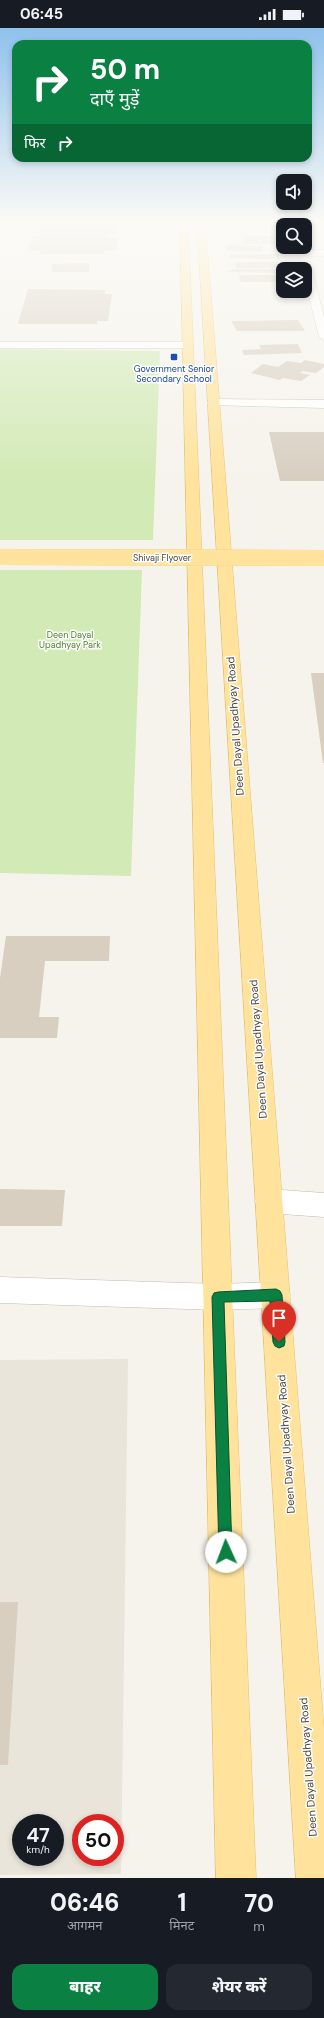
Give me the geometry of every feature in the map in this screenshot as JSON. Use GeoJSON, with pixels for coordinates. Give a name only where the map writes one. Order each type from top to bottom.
{"type":"FeatureCollection","features":[{"type":"Feature","properties":{"kind":"main road"},"geometry":{"type":"LineString","coordinates":[[186,306],[236,1878]]}},
{"type":"Feature","properties":{"kind":"main road","name":"Deen Dayal Upadhyay Road"},"geometry":{"type":"LineString","coordinates":[[207,306],[316,1878]]}},
{"type":"Feature","properties":{"kind":"main road","name":"Shivaji Flyover"},"geometry":{"type":"LineString","coordinates":[[0,546],[324,546]]}},
{"type":"Feature","properties":{"kind":"main road","name":"Shivaji Flyover"},"geometry":{"type":"LineString","coordinates":[[0,557],[324,558]]}},
{"type":"Feature","properties":{"kind":"street"},"geometry":{"type":"LineString","coordinates":[[316,306],[324,337]]}},
{"type":"Feature","properties":{"kind":"street"},"geometry":{"type":"LineString","coordinates":[[0,345],[187,345]]}},
{"type":"Feature","properties":{"kind":"street"},"geometry":{"type":"LineString","coordinates":[[213,403],[324,404]]}},
{"type":"Feature","properties":{"kind":"street"},"geometry":{"type":"LineString","coordinates":[[268,1201],[324,1205]]}},
{"type":"Feature","properties":{"kind":"street"},"geometry":{"type":"LineString","coordinates":[[0,1290],[218,1297],[276,1295]]}},
{"type":"Feature","properties":{"kind":"shaded area"},"geometry":{"type":"Polygon","coordinates":[[[128,1359],[122,1814],[72,1814],[72,1866],[121,1866],[121,1874],[0,1875],[0,1360],[128,1359]]]}},
{"type":"Feature","properties":{"kind":"green space"},"geometry":{"type":"Polygon","coordinates":[[[0,349],[160,351],[153,540],[0,540],[0,349]]]}},
{"type":"Feature","properties":{"kind":"green space","name":"Deen Dayal Upadhyay Park"},"geometry":{"type":"Polygon","coordinates":[[[0,570],[142,570],[131,876],[0,873],[0,570]]]}},
{"type":"Feature","properties":{"kind":"building"},"geometry":{"type":"Polygon","coordinates":[[[23,306],[110,306],[108,321],[97,321],[97,324],[18,324],[23,306]]]}},
{"type":"Feature","properties":{"kind":"building"},"geometry":{"type":"Polygon","coordinates":[[[298,320],[305,331],[237,331],[231,321],[298,320]]]}},
{"type":"Feature","properties":{"kind":"building"},"geometry":{"type":"Polygon","coordinates":[[[298,344],[302,353],[244,355],[242,350],[261,349],[259,345],[298,344]]]}},
{"type":"Feature","properties":{"kind":"building"},"geometry":{"type":"Polygon","coordinates":[[[305,360],[324,364],[324,367],[316,373],[302,371],[300,373],[310,375],[301,381],[283,378],[280,380],[251,373],[263,364],[278,367],[287,361],[301,363],[305,360]]]}},
{"type":"Feature","properties":{"kind":"building"},"geometry":{"type":"Polygon","coordinates":[[[269,432],[324,432],[324,481],[280,481],[269,432]]]}},
{"type":"Feature","properties":{"kind":"building"},"geometry":{"type":"Polygon","coordinates":[[[311,673],[324,673],[324,763],[323,763],[311,673]]]}},
{"type":"Feature","properties":{"kind":"building"},"geometry":{"type":"Polygon","coordinates":[[[6,936],[110,936],[109,961],[45,961],[39,1017],[59,1017],[57,1038],[0,1038],[0,978],[6,936]]]}},
{"type":"Feature","properties":{"kind":"building"},"geometry":{"type":"Polygon","coordinates":[[[0,1189],[65,1190],[62,1226],[0,1226],[0,1189]]]}},
{"type":"Feature","properties":{"kind":"building"},"geometry":{"type":"Polygon","coordinates":[[[0,1602],[18,1602],[8,1765],[0,1765],[0,1602]]]}},
{"type":"Feature","properties":{"kind":"place","name":"Government Senior Secondary School"},"geometry":{"type":"Point","coordinates":[174,357]}},
{"type":"Feature","properties":{"kind":"route"},"geometry":{"type":"LineString","coordinates":[[226,1552],[218,1297],[276,1295],[279,1342]]}}]}
